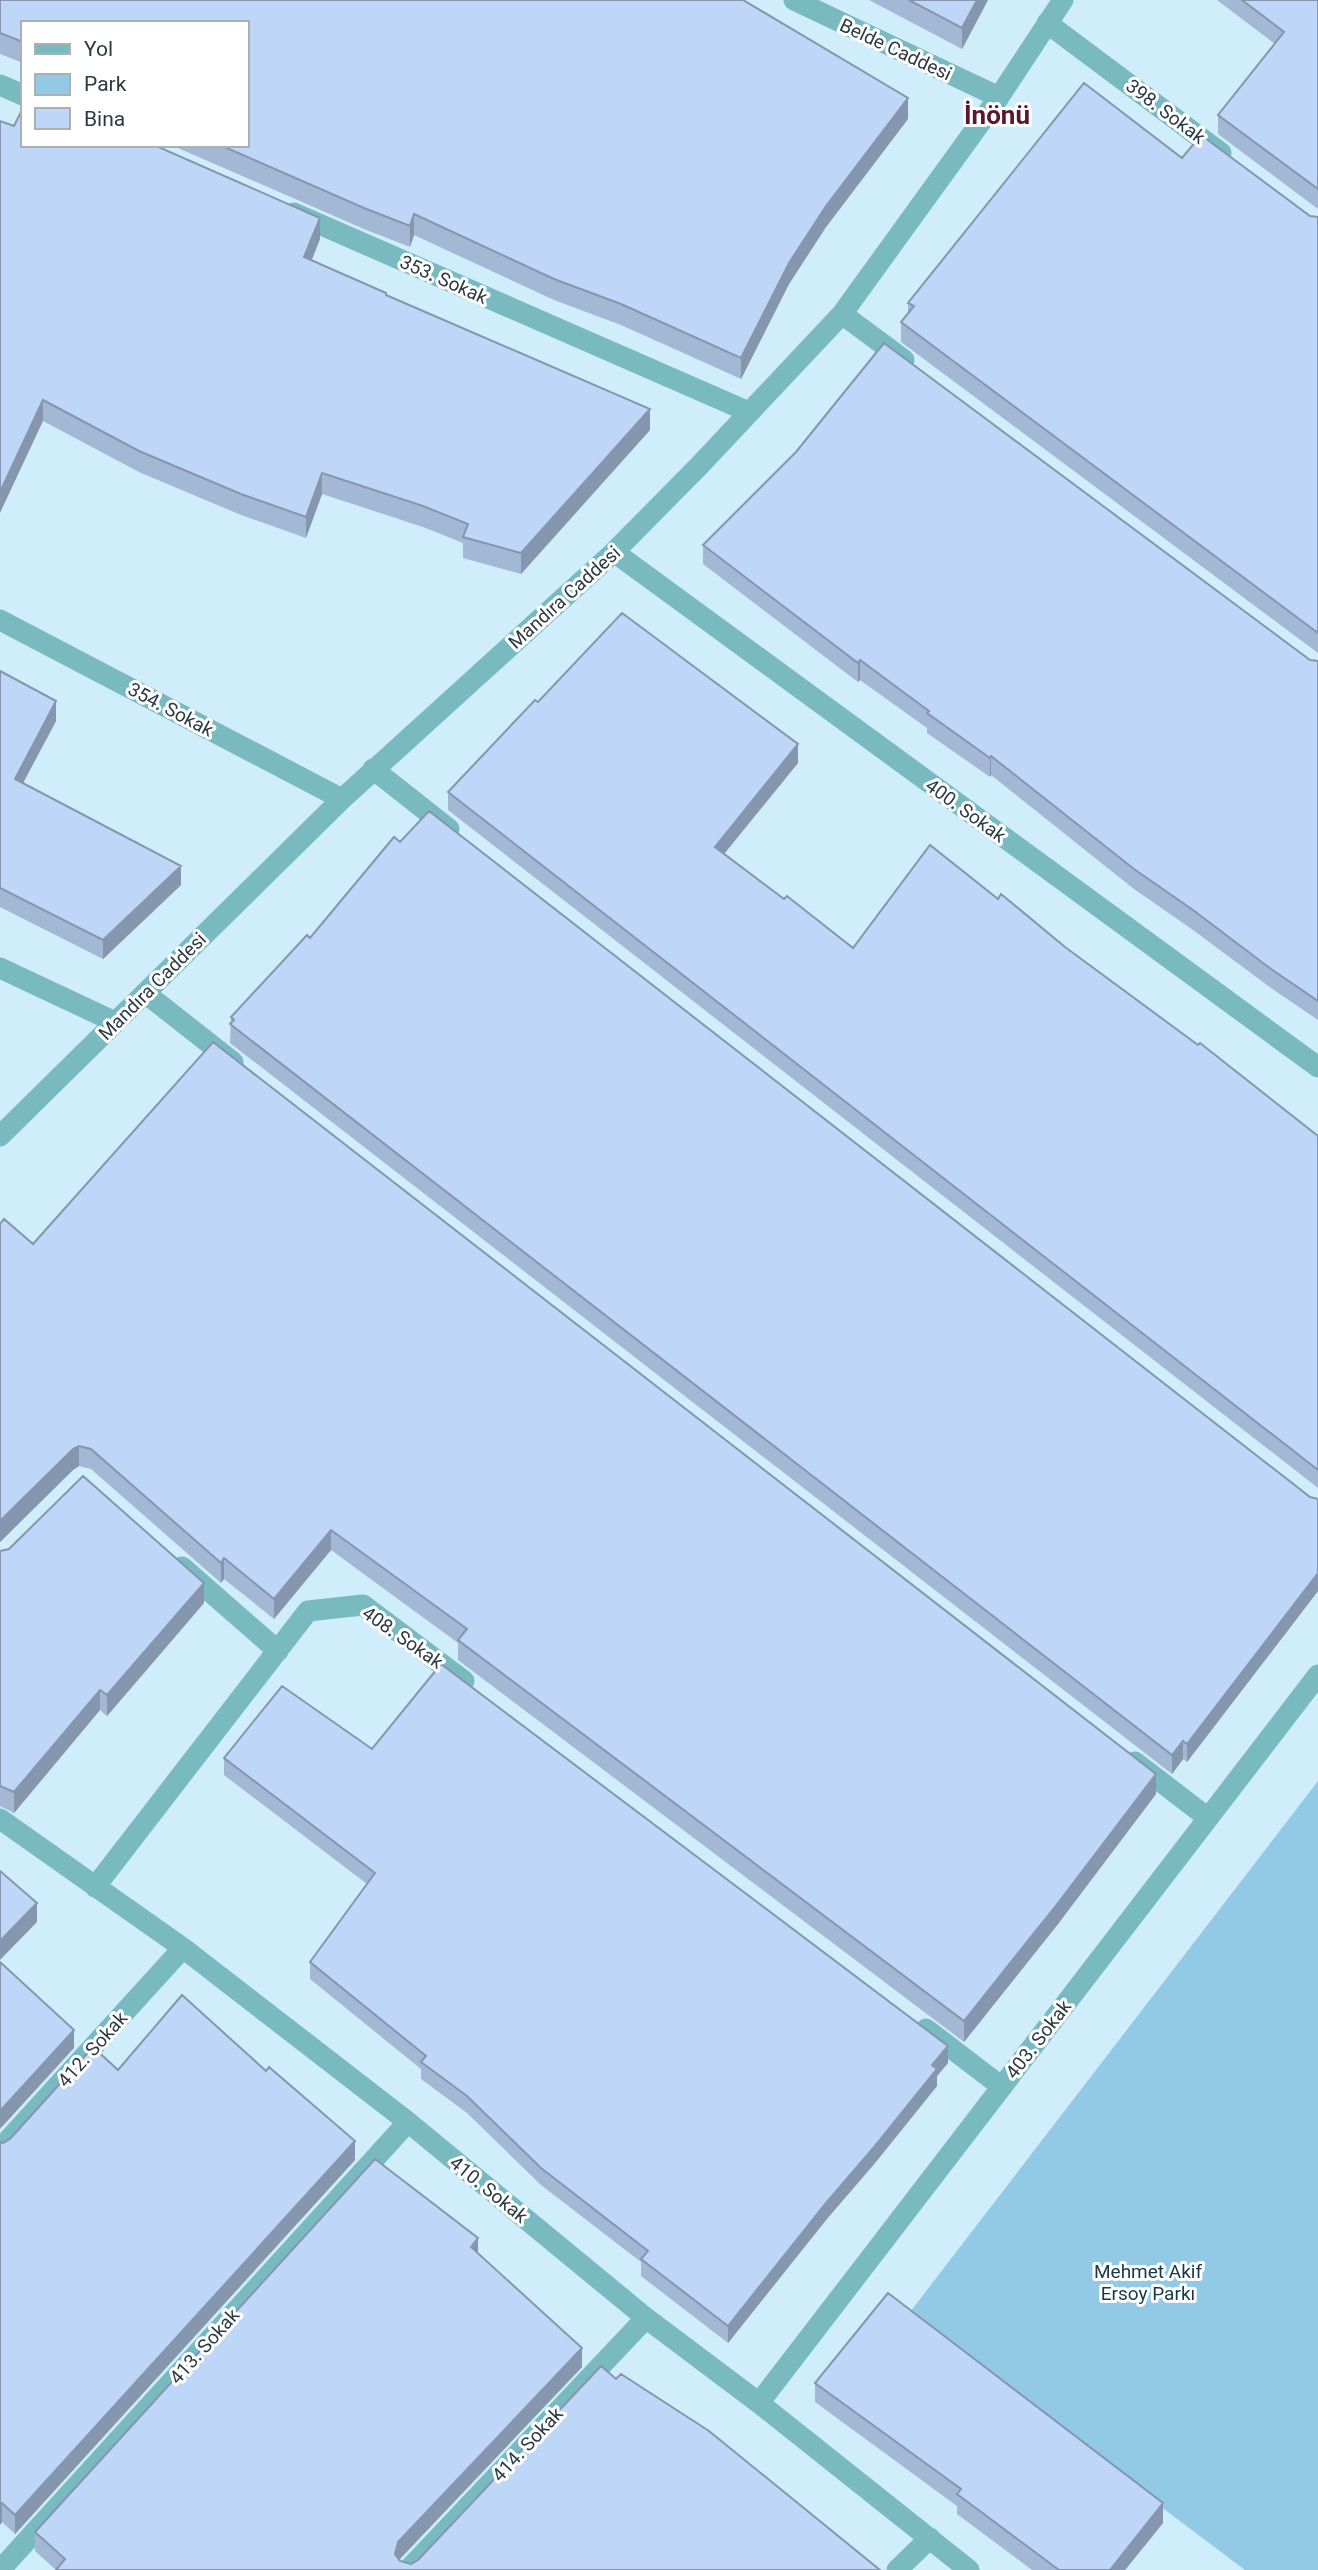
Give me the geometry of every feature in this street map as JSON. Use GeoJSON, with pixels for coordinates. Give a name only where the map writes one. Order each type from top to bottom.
{"type":"FeatureCollection","features":[{"type":"Feature","properties":{"kind":"street","name":"Belde Caddesi"},"geometry":{"type":"LineString","coordinates":[[794,0],[999,97]]}},
{"type":"Feature","properties":{"kind":"street","name":"Mandıra Caddesi"},"geometry":{"type":"LineString","coordinates":[[0,1136],[373,769],[614,552],[842,314],[999,97],[1063,0]]}},
{"type":"Feature","properties":{"kind":"street","name":"398. Sokak"},"geometry":{"type":"LineString","coordinates":[[1047,23],[1242,169]]}},
{"type":"Feature","properties":{"kind":"street"},"geometry":{"type":"LineString","coordinates":[[0,85],[21,94]]}},
{"type":"Feature","properties":{"kind":"street","name":"353. Sokak"},"geometry":{"type":"LineString","coordinates":[[278,206],[750,412]]}},
{"type":"Feature","properties":{"kind":"street"},"geometry":{"type":"LineString","coordinates":[[842,314],[919,372]]}},
{"type":"Feature","properties":{"kind":"street","name":"400. Sokak"},"geometry":{"type":"LineString","coordinates":[[614,552],[1318,1067]]}},
{"type":"Feature","properties":{"kind":"street","name":"354. Sokak"},"geometry":{"type":"LineString","coordinates":[[0,620],[342,799]]}},
{"type":"Feature","properties":{"kind":"street"},"geometry":{"type":"LineString","coordinates":[[373,769],[461,838]]}},
{"type":"Feature","properties":{"kind":"street"},"geometry":{"type":"LineString","coordinates":[[0,968],[116,1022]]}},
{"type":"Feature","properties":{"kind":"street"},"geometry":{"type":"LineString","coordinates":[[145,993],[254,1078]]}},
{"type":"Feature","properties":{"kind":"street"},"geometry":{"type":"LineString","coordinates":[[164,1552],[278,1651]]}},
{"type":"Feature","properties":{"kind":"street","name":"408. Sokak"},"geometry":{"type":"LineString","coordinates":[[95,1887],[308,1611],[363,1605],[484,1696]]}},
{"type":"Feature","properties":{"kind":"street","name":"403. Sokak"},"geometry":{"type":"LineString","coordinates":[[759,2403],[1318,1675]]}},
{"type":"Feature","properties":{"kind":"street"},"geometry":{"type":"LineString","coordinates":[[1120,1750],[1208,1818]]}},
{"type":"Feature","properties":{"kind":"street","name":"410. Sokak"},"geometry":{"type":"LineString","coordinates":[[0,1819],[183,1948],[408,2122],[646,2318],[759,2403],[969,2570]]}},
{"type":"Feature","properties":{"kind":"street","name":"412. Sokak"},"geometry":{"type":"LineString","coordinates":[[0,2150],[183,1948]]}},
{"type":"Feature","properties":{"kind":"street"},"geometry":{"type":"LineString","coordinates":[[914,2020],[1002,2087]]}},
{"type":"Feature","properties":{"kind":"street","name":"413. Sokak"},"geometry":{"type":"LineString","coordinates":[[0,2570],[408,2122]]}},
{"type":"Feature","properties":{"kind":"street","name":"414. Sokak"},"geometry":{"type":"LineString","coordinates":[[408,2570],[646,2318]]}},
{"type":"Feature","properties":{"kind":"street"},"geometry":{"type":"LineString","coordinates":[[897,2570],[930,2538]]}},
{"type":"Feature","properties":{"kind":"green space","name":"Mehmet Akif Ersoy Parkı"},"geometry":{"type":"Polygon","coordinates":[[[1318,1781],[1318,2570],[1245,2570],[907,2316],[1318,1781]]]}},
{"type":"Feature","properties":{"kind":"building"},"geometry":{"type":"Polygon","coordinates":[[[0,0],[743,0],[908,98],[826,206],[789,263],[741,358],[621,304],[554,279],[414,214],[410,226],[225,147],[248,147],[248,21],[21,21],[21,41],[0,33],[0,0]]]}},
{"type":"Feature","properties":{"kind":"building"},"geometry":{"type":"Polygon","coordinates":[[[909,0],[977,0],[962,28],[909,0]]]}},
{"type":"Feature","properties":{"kind":"building"},"geometry":{"type":"Polygon","coordinates":[[[1242,0],[1318,0],[1318,189],[1218,115],[1284,32],[1242,0]]]}},
{"type":"Feature","properties":{"kind":"building"},"geometry":{"type":"Polygon","coordinates":[[[1084,83],[1182,158],[1201,135],[1310,216],[1318,217],[1318,633],[901,322],[914,306],[908,303],[1084,83]]]}},
{"type":"Feature","properties":{"kind":"building"},"geometry":{"type":"Polygon","coordinates":[[[21,112],[21,147],[159,147],[320,218],[304,257],[650,409],[521,553],[463,537],[468,524],[423,506],[322,473],[306,517],[241,494],[139,451],[43,400],[0,492],[0,121],[14,126],[21,112]]]}},
{"type":"Feature","properties":{"kind":"building"},"geometry":{"type":"Polygon","coordinates":[[[884,343],[1310,660],[1318,661],[1318,1001],[1134,869],[991,756],[990,758],[927,713],[929,711],[860,660],[858,663],[703,545],[796,452],[884,343]]]}},
{"type":"Feature","properties":{"kind":"building"},"geometry":{"type":"Polygon","coordinates":[[[622,613],[798,744],[715,847],[784,899],[787,896],[853,948],[930,845],[998,899],[1001,894],[1065,947],[1198,1045],[1200,1043],[1318,1136],[1318,1470],[448,792],[622,613]]]}},
{"type":"Feature","properties":{"kind":"building"},"geometry":{"type":"Polygon","coordinates":[[[0,671],[56,701],[15,779],[181,866],[103,940],[0,888],[0,671]]]}},
{"type":"Feature","properties":{"kind":"building"},"geometry":{"type":"Polygon","coordinates":[[[429,811],[1310,1497],[1318,1499],[1318,1573],[1187,1744],[1183,1741],[1172,1755],[230,1024],[234,1020],[231,1017],[307,935],[310,938],[394,837],[400,842],[429,811]]]}},
{"type":"Feature","properties":{"kind":"building"},"geometry":{"type":"Polygon","coordinates":[[[213,1042],[1156,1774],[964,2021],[458,1640],[467,1629],[331,1530],[274,1599],[224,1558],[221,1563],[91,1449],[79,1446],[0,1521],[0,1224],[4,1219],[33,1244],[213,1042]]]}},
{"type":"Feature","properties":{"kind":"building"},"geometry":{"type":"Polygon","coordinates":[[[83,1476],[204,1583],[107,1695],[100,1690],[14,1792],[0,1786],[0,1551],[9,1549],[83,1476]]]}},
{"type":"Feature","properties":{"kind":"building"},"geometry":{"type":"Polygon","coordinates":[[[441,1664],[948,2046],[932,2065],[937,2069],[728,2326],[641,2259],[648,2251],[541,2168],[467,2096],[421,2062],[426,2056],[310,1962],[375,1873],[224,1758],[282,1686],[372,1749],[441,1664]]]}},
{"type":"Feature","properties":{"kind":"building"},"geometry":{"type":"Polygon","coordinates":[[[0,1871],[37,1903],[0,1941],[0,1871]]]}},
{"type":"Feature","properties":{"kind":"building"},"geometry":{"type":"Polygon","coordinates":[[[0,1962],[74,2030],[0,2111],[0,1962]]]}},
{"type":"Feature","properties":{"kind":"building"},"geometry":{"type":"Polygon","coordinates":[[[182,1995],[266,2071],[269,2067],[355,2141],[15,2515],[2,2503],[0,2506],[0,2142],[10,2139],[93,2047],[118,2070],[182,1995]]]}},
{"type":"Feature","properties":{"kind":"building"},"geometry":{"type":"Polygon","coordinates":[[[375,2159],[478,2238],[471,2247],[582,2348],[398,2542],[395,2554],[400,2561],[411,2564],[418,2560],[601,2366],[616,2379],[621,2374],[709,2431],[880,2570],[56,2570],[65,2559],[35,2532],[375,2159]]]}},
{"type":"Feature","properties":{"kind":"building"},"geometry":{"type":"Polygon","coordinates":[[[888,2293],[1163,2503],[1110,2570],[1059,2570],[957,2494],[961,2489],[815,2383],[888,2293]]]}},
{"type":"Feature","properties":{"kind":"district","name":"İnönü"},"geometry":{"type":"Point","coordinates":[997,115]}}]}
